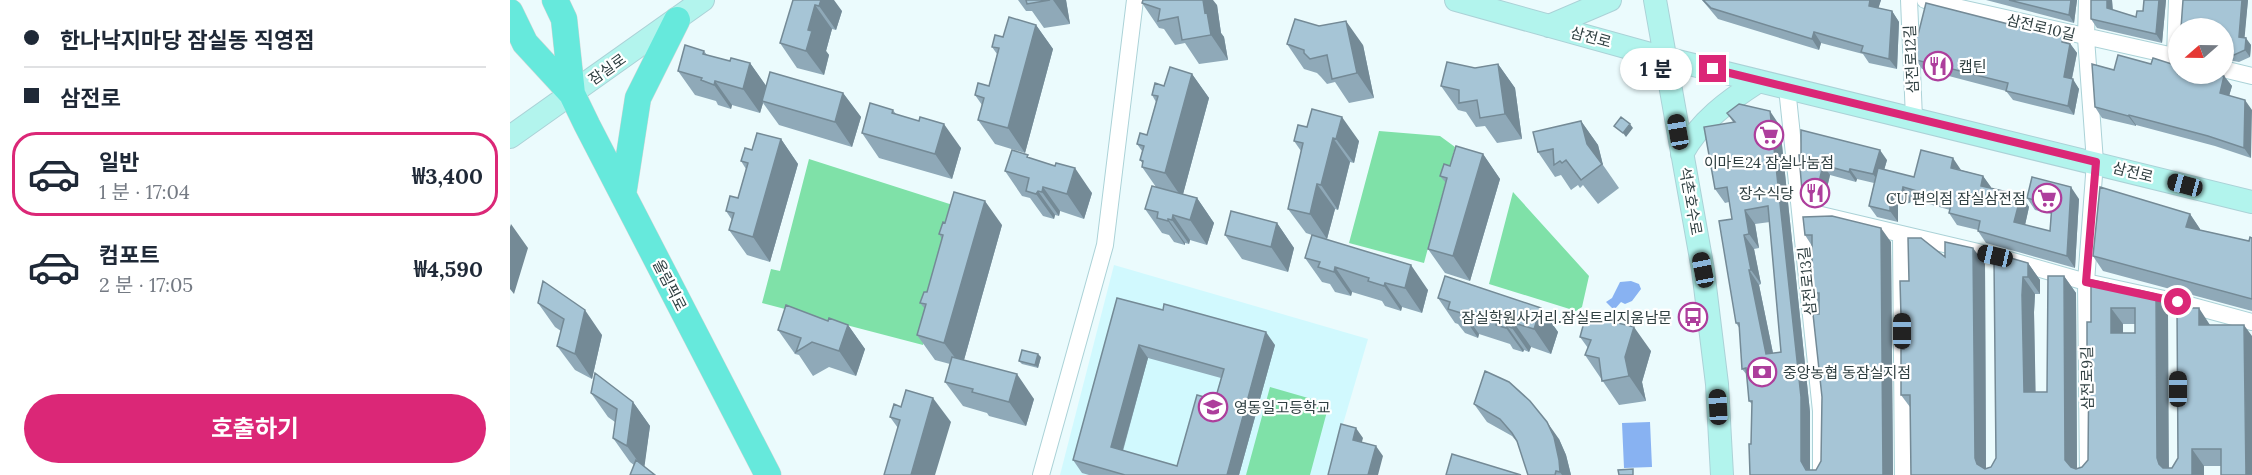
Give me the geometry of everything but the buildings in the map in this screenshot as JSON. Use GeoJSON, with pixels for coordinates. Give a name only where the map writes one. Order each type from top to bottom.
{"type":"FeatureCollection","features":[{"type":"Feature","properties":{"kind":"main road","name":"올림픽로"},"geometry":{"type":"LineString","coordinates":[[555,0],[564,19],[572,94]]}},
{"type":"Feature","properties":{"kind":"main road","name":"잠실로"},"geometry":{"type":"LineString","coordinates":[[510,137],[703,0]]}},
{"type":"Feature","properties":{"kind":"main road","name":"삼전로"},"geometry":{"type":"LineString","coordinates":[[1455,0],[1665,58],[2252,202]]}},
{"type":"Feature","properties":{"kind":"main road"},"geometry":{"type":"LineString","coordinates":[[1549,26],[1610,0]]}},
{"type":"Feature","properties":{"kind":"main road","name":"석촌호수로"},"geometry":{"type":"LineString","coordinates":[[1655,0],[1703,270],[1717,384],[1722,475]]}},
{"type":"Feature","properties":{"kind":"main road","name":"올림픽로"},"geometry":{"type":"LineString","coordinates":[[510,12],[525,43],[572,94],[768,475]]}},
{"type":"Feature","properties":{"kind":"main road"},"geometry":{"type":"LineString","coordinates":[[623,195],[638,98],[677,20]]}},
{"type":"Feature","properties":{"kind":"main road"},"geometry":{"type":"LineString","coordinates":[[1682,154],[1691,138],[1713,114],[1759,81]]}},
{"type":"Feature","properties":{"kind":"street"},"geometry":{"type":"LineString","coordinates":[[1041,475],[1105,245],[1135,0]]}},
{"type":"Feature","properties":{"kind":"street","name":"삼전로12길"},"geometry":{"type":"LineString","coordinates":[[1909,0],[1914,118]]}},
{"type":"Feature","properties":{"kind":"street","name":"삼전로10길"},"geometry":{"type":"LineString","coordinates":[[1925,0],[2086,38]]}},
{"type":"Feature","properties":{"kind":"street","name":"삼전로10길"},"geometry":{"type":"LineString","coordinates":[[2086,0],[2086,38],[2096,162]]}},
{"type":"Feature","properties":{"kind":"street"},"geometry":{"type":"LineString","coordinates":[[2177,0],[2177,18]]}},
{"type":"Feature","properties":{"kind":"street"},"geometry":{"type":"LineString","coordinates":[[2086,38],[2168,55]]}},
{"type":"Feature","properties":{"kind":"street"},"geometry":{"type":"LineString","coordinates":[[2234,72],[2252,76]]}},
{"type":"Feature","properties":{"kind":"street","name":"삼전로13길"},"geometry":{"type":"LineString","coordinates":[[1787,88],[1821,411],[1821,475]]}},
{"type":"Feature","properties":{"kind":"street","name":"삼전로9길"},"geometry":{"type":"LineString","coordinates":[[2088,475],[2086,282],[2096,162]]}},
{"type":"Feature","properties":{"kind":"street"},"geometry":{"type":"LineString","coordinates":[[1800,210],[1901,235],[1995,262],[2086,282],[2178,308],[2252,322]]}},
{"type":"Feature","properties":{"kind":"street"},"geometry":{"type":"LineString","coordinates":[[1901,235],[1903,475]]}},
{"type":"Feature","properties":{"kind":"shaded area","name":"영동일고등학교"},"geometry":{"type":"Polygon","coordinates":[[[1114,265],[1368,339],[1328,475],[1060,475],[1114,265]]]}},
{"type":"Feature","properties":{"kind":"green space"},"geometry":{"type":"Polygon","coordinates":[[[1379,131],[1440,136],[1455,147],[1424,263],[1349,243],[1379,131]]]}},
{"type":"Feature","properties":{"kind":"green space"},"geometry":{"type":"Polygon","coordinates":[[[809,159],[959,207],[923,345],[762,303],[771,269],[780,271],[809,159]]]}},
{"type":"Feature","properties":{"kind":"green space"},"geometry":{"type":"Polygon","coordinates":[[[1513,192],[1589,276],[1582,307],[1576,311],[1489,284],[1513,192]]]}},
{"type":"Feature","properties":{"kind":"green space"},"geometry":{"type":"Polygon","coordinates":[[[1270,387],[1329,404],[1310,475],[1246,475],[1270,387]]]}},
{"type":"Feature","properties":{"kind":"water"},"geometry":{"type":"Polygon","coordinates":[[[1631,281],[1639,284],[1641,289],[1632,301],[1625,304],[1621,302],[1614,310],[1606,302],[1612,298],[1620,282],[1631,281]]]}},
{"type":"Feature","properties":{"kind":"water"},"geometry":{"type":"Polygon","coordinates":[[[1650,422],[1652,467],[1624,468],[1622,423],[1650,422]]]}},
{"type":"Feature","properties":{"kind":"place","name":"캡틴"},"geometry":{"type":"Point","coordinates":[1938,66]}},
{"type":"Feature","properties":{"kind":"place","name":"이마트24 잠실나눔점"},"geometry":{"type":"Point","coordinates":[1769,135]}},
{"type":"Feature","properties":{"kind":"place","name":"장수식당"},"geometry":{"type":"Point","coordinates":[1815,193]}},
{"type":"Feature","properties":{"kind":"place","name":"CU 편의점 잠실삼전점"},"geometry":{"type":"Point","coordinates":[2047,198]}},
{"type":"Feature","properties":{"kind":"place","name":"잠실학원사거리.잠실트리지움남문"},"geometry":{"type":"Point","coordinates":[1693,317]}},
{"type":"Feature","properties":{"kind":"place","name":"중앙농협 동잠실지점"},"geometry":{"type":"Point","coordinates":[1762,372]}},
{"type":"Feature","properties":{"kind":"place","name":"영동일고등학교"},"geometry":{"type":"Point","coordinates":[1213,407]}},
{"type":"Feature","properties":{"kind":"route"},"geometry":{"type":"LineString","coordinates":[[1713,69],[2096,162],[2086,282],[2178,302]]}}]}
